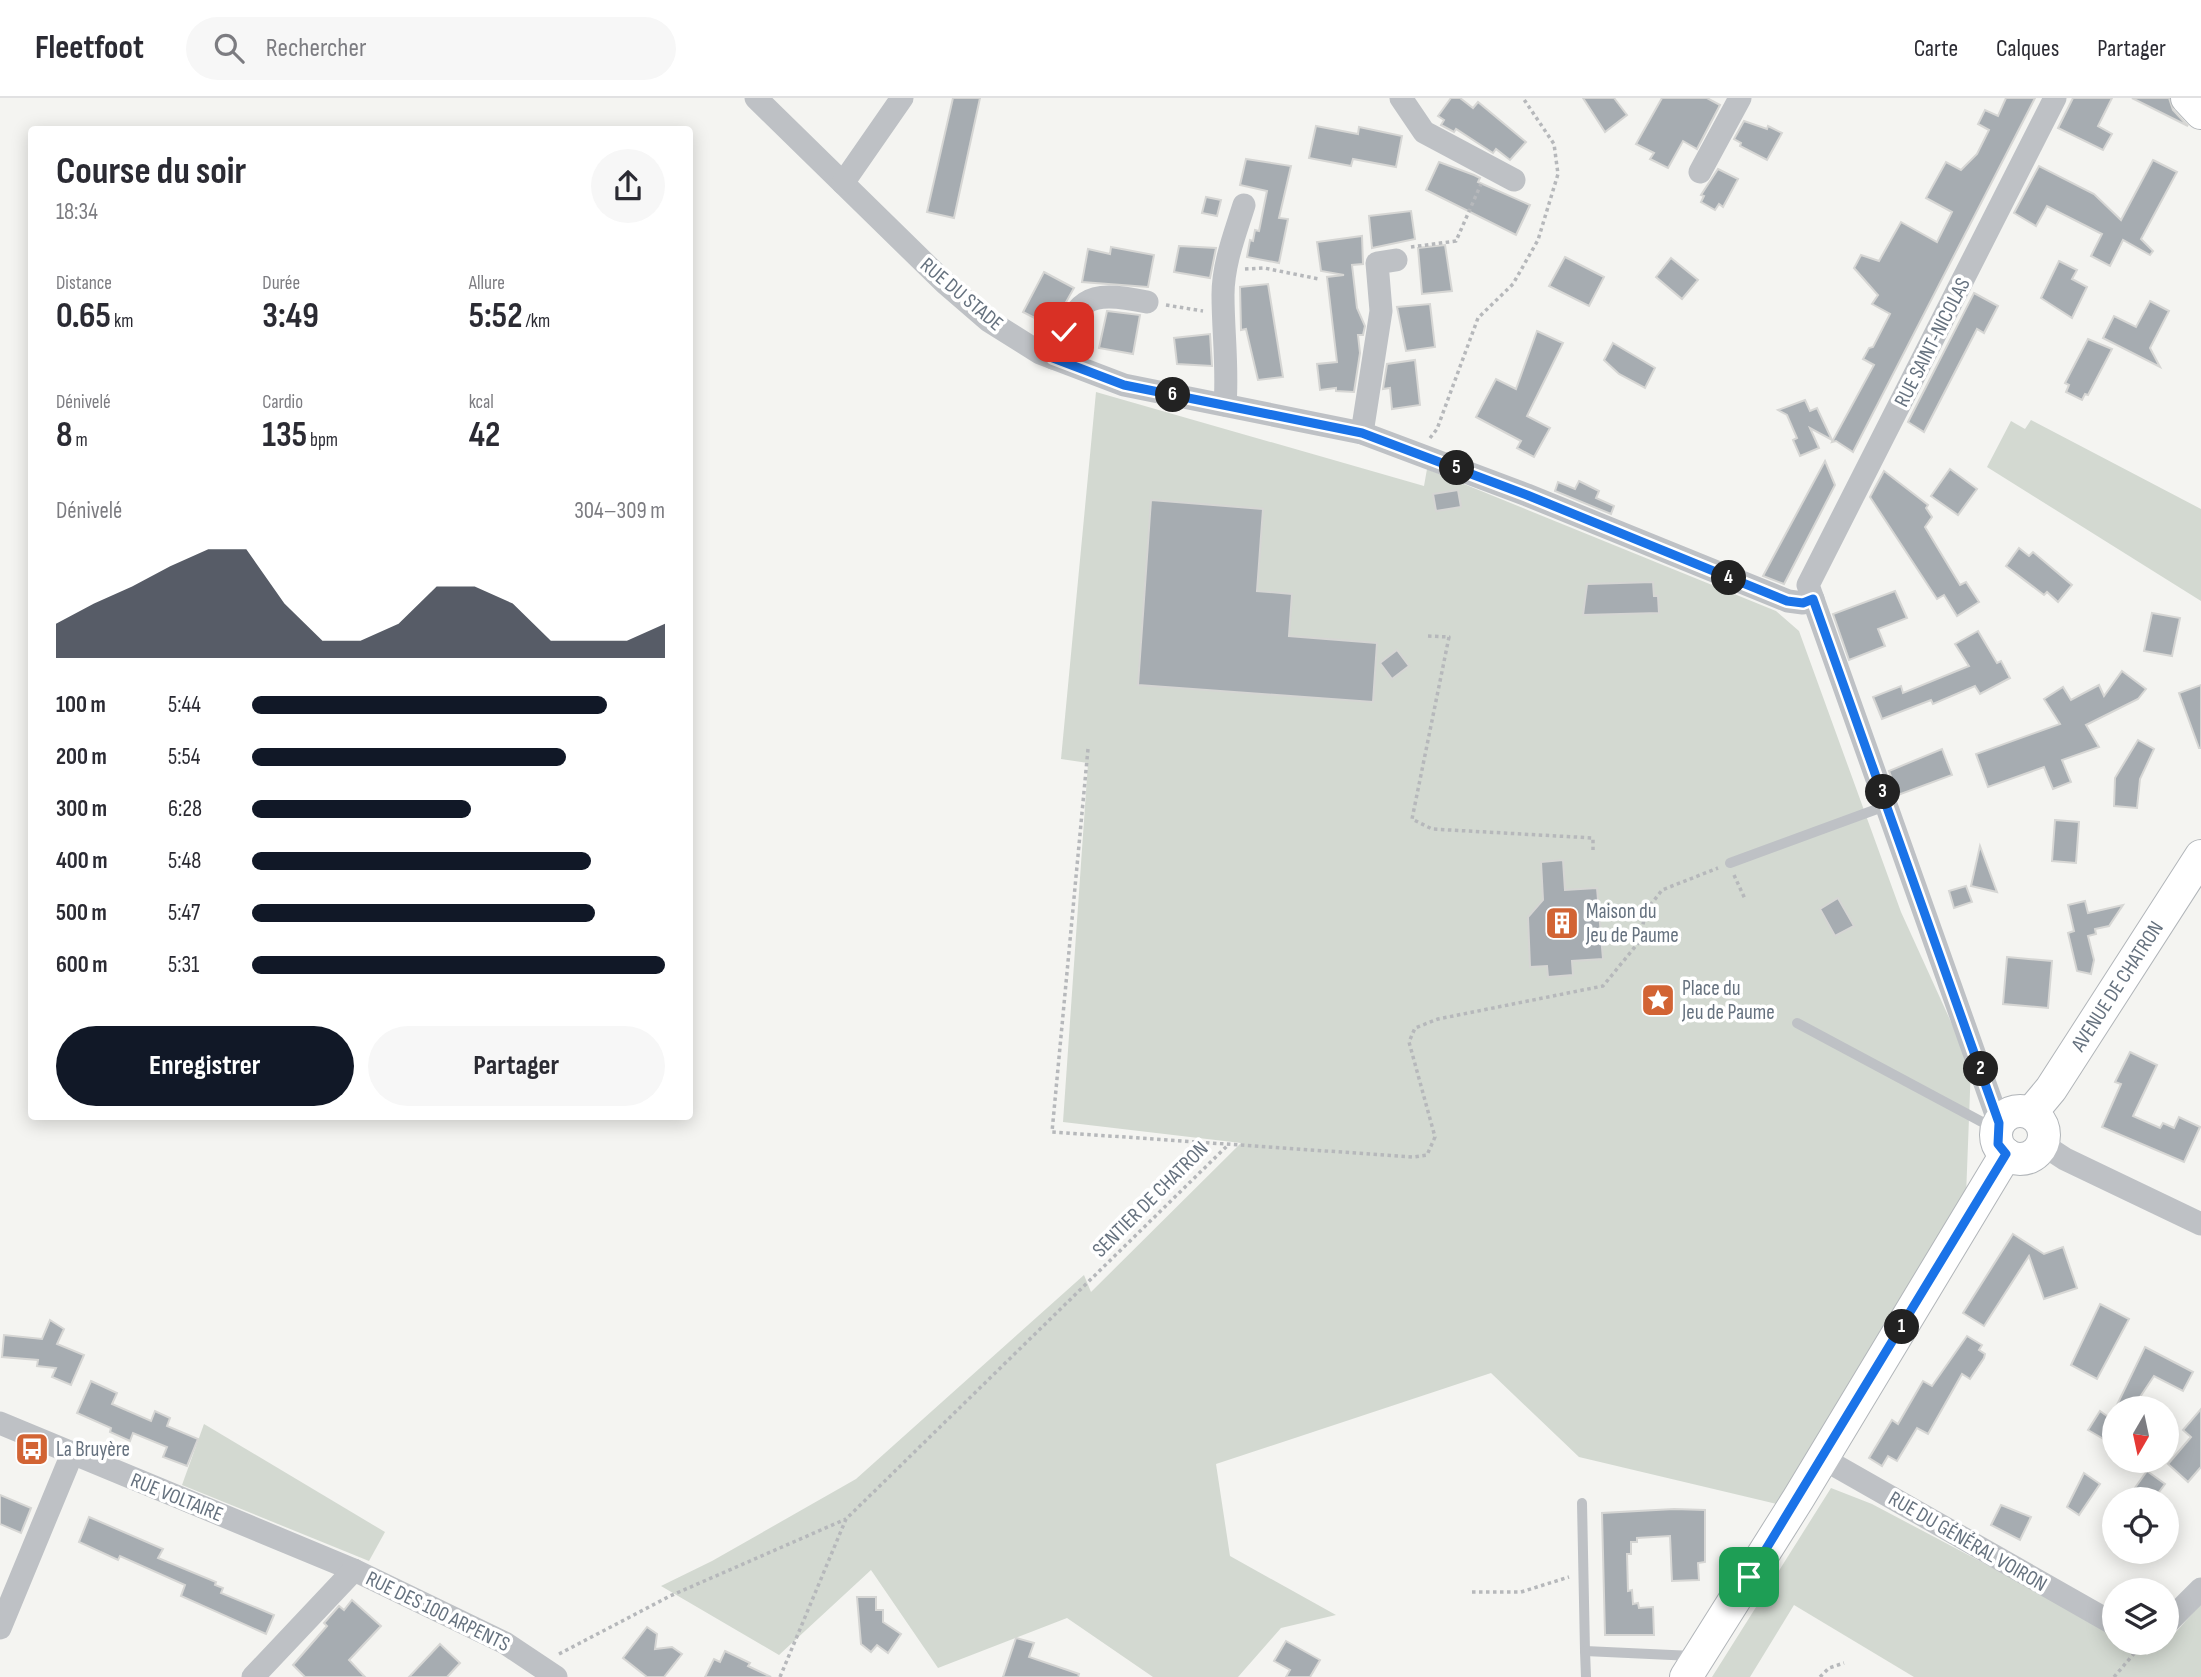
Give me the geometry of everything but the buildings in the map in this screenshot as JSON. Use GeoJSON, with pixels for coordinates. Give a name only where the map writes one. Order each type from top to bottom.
{"type":"FeatureCollection","features":[{"type":"Feature","properties":{"kind":"street","name":"RUE DU STADE"},"geometry":{"type":"LineString","coordinates":[[756,98],[945,283],[989,321],[1053,358],[1124,385],[1362,433],[1787,601],[1803,603],[1810,592]]}},
{"type":"Feature","properties":{"kind":"street"},"geometry":{"type":"LineString","coordinates":[[843,183],[902,98]]}},
{"type":"Feature","properties":{"kind":"street"},"geometry":{"type":"LineString","coordinates":[[1401,98],[1424,132],[1514,180]]}},
{"type":"Feature","properties":{"kind":"street"},"geometry":{"type":"LineString","coordinates":[[1700,172],[1740,98]]}},
{"type":"Feature","properties":{"kind":"street","name":"RUE SAINT-NICOLAS"},"geometry":{"type":"LineString","coordinates":[[1810,592],[2055,98]]}},
{"type":"Feature","properties":{"kind":"street"},"geometry":{"type":"LineString","coordinates":[[2187,98],[2201,113]]}},
{"type":"Feature","properties":{"kind":"street"},"geometry":{"type":"LineString","coordinates":[[1225,405],[1228,367],[1224,314],[1227,269],[1244,205]]}},
{"type":"Feature","properties":{"kind":"street"},"geometry":{"type":"LineString","coordinates":[[1362,433],[1381,311],[1377,263],[1396,260]]}},
{"type":"Feature","properties":{"kind":"street"},"geometry":{"type":"LineString","coordinates":[[1053,358],[1078,309],[1096,296],[1110,294],[1147,302]]}},
{"type":"Feature","properties":{"kind":"street"},"geometry":{"type":"LineString","coordinates":[[1693,1666],[1822,1458],[2001,1136],[2010,1113],[2031,1113],[2043,1130],[2042,1144],[2026,1157],[2001,1136],[1888,805],[1810,592]]}},
{"type":"Feature","properties":{"kind":"street","name":"AVENUE DE CHATRON"},"geometry":{"type":"LineString","coordinates":[[2031,1113],[2051,1089],[2201,856]]}},
{"type":"Feature","properties":{"kind":"street"},"geometry":{"type":"LineString","coordinates":[[2042,1144],[2065,1159],[2201,1224]]}},
{"type":"Feature","properties":{"kind":"street","name":"RUE VOLTAIRE"},"geometry":{"type":"LineString","coordinates":[[0,1423],[355,1570]]}},
{"type":"Feature","properties":{"kind":"street"},"geometry":{"type":"LineString","coordinates":[[0,1628],[72,1454]]}},
{"type":"Feature","properties":{"kind":"street","name":"RUE DU GÉNÉRAL VOIRON"},"geometry":{"type":"LineString","coordinates":[[1822,1458],[2102,1617]]}},
{"type":"Feature","properties":{"kind":"street"},"geometry":{"type":"LineString","coordinates":[[253,1677],[355,1570]]}},
{"type":"Feature","properties":{"kind":"street","name":"RUE DES 100 ARPENTS"},"geometry":{"type":"LineString","coordinates":[[355,1570],[505,1643],[548,1671]]}},
{"type":"Feature","properties":{"kind":"street"},"geometry":{"type":"LineString","coordinates":[[2179,1611],[2201,1588]]}},
{"type":"Feature","properties":{"kind":"lane"},"geometry":{"type":"LineString","coordinates":[[1730,863],[1888,805]]}},
{"type":"Feature","properties":{"kind":"lane"},"geometry":{"type":"LineString","coordinates":[[1797,1023],[2001,1136]]}},
{"type":"Feature","properties":{"kind":"lane"},"geometry":{"type":"LineString","coordinates":[[1582,1503],[1586,1677]]}},
{"type":"Feature","properties":{"kind":"lane"},"geometry":{"type":"LineString","coordinates":[[1585,1651],[1693,1666]]}},
{"type":"Feature","properties":{"kind":"path"},"geometry":{"type":"LineString","coordinates":[[1417,453],[1437,429],[1478,318],[1513,284],[1538,240],[1551,198],[1558,173],[1554,144],[1523,98]]}},
{"type":"Feature","properties":{"kind":"path"},"geometry":{"type":"LineString","coordinates":[[1396,260],[1395,249],[1456,241],[1489,166]]}},
{"type":"Feature","properties":{"kind":"path"},"geometry":{"type":"LineString","coordinates":[[1227,269],[1264,268],[1319,279]]}},
{"type":"Feature","properties":{"kind":"path"},"geometry":{"type":"LineString","coordinates":[[1147,302],[1224,314]]}},
{"type":"Feature","properties":{"kind":"path"},"geometry":{"type":"LineString","coordinates":[[1428,636],[1449,637],[1412,819],[1432,829],[1592,838],[1593,850]]}},
{"type":"Feature","properties":{"kind":"path","name":"SENTIER DE CHATRON"},"geometry":{"type":"LineString","coordinates":[[1088,749],[1052,1132],[1227,1145]]}},
{"type":"Feature","properties":{"kind":"path"},"geometry":{"type":"LineString","coordinates":[[1227,1145],[1413,1157],[1427,1155],[1435,1137],[1409,1042],[1415,1028],[1438,1019],[1603,986],[1639,942],[1646,911],[1662,890],[1730,863],[1745,898]]}},
{"type":"Feature","properties":{"kind":"path","name":"SENTIER DE CHATRON"},"geometry":{"type":"LineString","coordinates":[[780,1677],[845,1519],[1227,1145]]}},
{"type":"Feature","properties":{"kind":"path"},"geometry":{"type":"LineString","coordinates":[[548,1671],[670,1596],[845,1519]]}},
{"type":"Feature","properties":{"kind":"path"},"geometry":{"type":"LineString","coordinates":[[1472,1592],[1521,1592],[1583,1572]]}},
{"type":"Feature","properties":{"kind":"path"},"geometry":{"type":"LineString","coordinates":[[2114,1677],[2133,1655]]}},
{"type":"Feature","properties":{"kind":"path"},"geometry":{"type":"LineString","coordinates":[[1820,1677],[1829,1668],[1844,1664]]}},
{"type":"Feature","properties":{"kind":"shaded area"},"geometry":{"type":"Polygon","coordinates":[[[1096,392],[1424,486],[1427,469],[1776,611],[1799,631],[1901,912],[1971,1066],[1966,1196],[1781,1505],[1579,1457],[1491,1373],[1216,1464],[1230,1556],[1336,1615],[1281,1628],[1238,1677],[1153,1677],[1067,1618],[938,1668],[871,1570],[779,1655],[661,1586],[712,1561],[856,1479],[1084,1275],[1091,1292],[1241,1143],[1063,1122],[1088,763],[1061,759],[1096,392]]]}},
{"type":"Feature","properties":{"kind":"shaded area"},"geometry":{"type":"Polygon","coordinates":[[[2031,420],[2201,509],[2201,601],[1987,467],[2011,421],[2025,429],[2031,420]]]}},
{"type":"Feature","properties":{"kind":"shaded area"},"geometry":{"type":"Polygon","coordinates":[[[204,1424],[385,1532],[369,1561],[182,1485],[204,1424]]]}},
{"type":"Feature","properties":{"kind":"shaded area"},"geometry":{"type":"Polygon","coordinates":[[[1831,1488],[1872,1504],[2102,1626],[2102,1655],[2179,1655],[2179,1629],[2201,1604],[2201,1677],[1914,1677],[1794,1605],[1750,1677],[1712,1677],[1831,1488]]]}},
{"type":"Feature","properties":{"kind":"place","name":"Maison du Jeu de Paume"},"geometry":{"type":"Point","coordinates":[1562,923]}},
{"type":"Feature","properties":{"kind":"place","name":"Place du Jeu de Paume"},"geometry":{"type":"Point","coordinates":[1658,1000]}},
{"type":"Feature","properties":{"kind":"place","name":"La Bruyère"},"geometry":{"type":"Point","coordinates":[32,1449]}},
{"type":"Feature","properties":{"kind":"route"},"geometry":{"type":"LineString","coordinates":[[1064,332],[1053,358],[1124,385],[1362,433],[1527,495],[1787,601],[1803,603],[1813,599],[1999,1123],[1996,1137],[1998,1144],[2006,1154],[1749,1577]]}}]}
